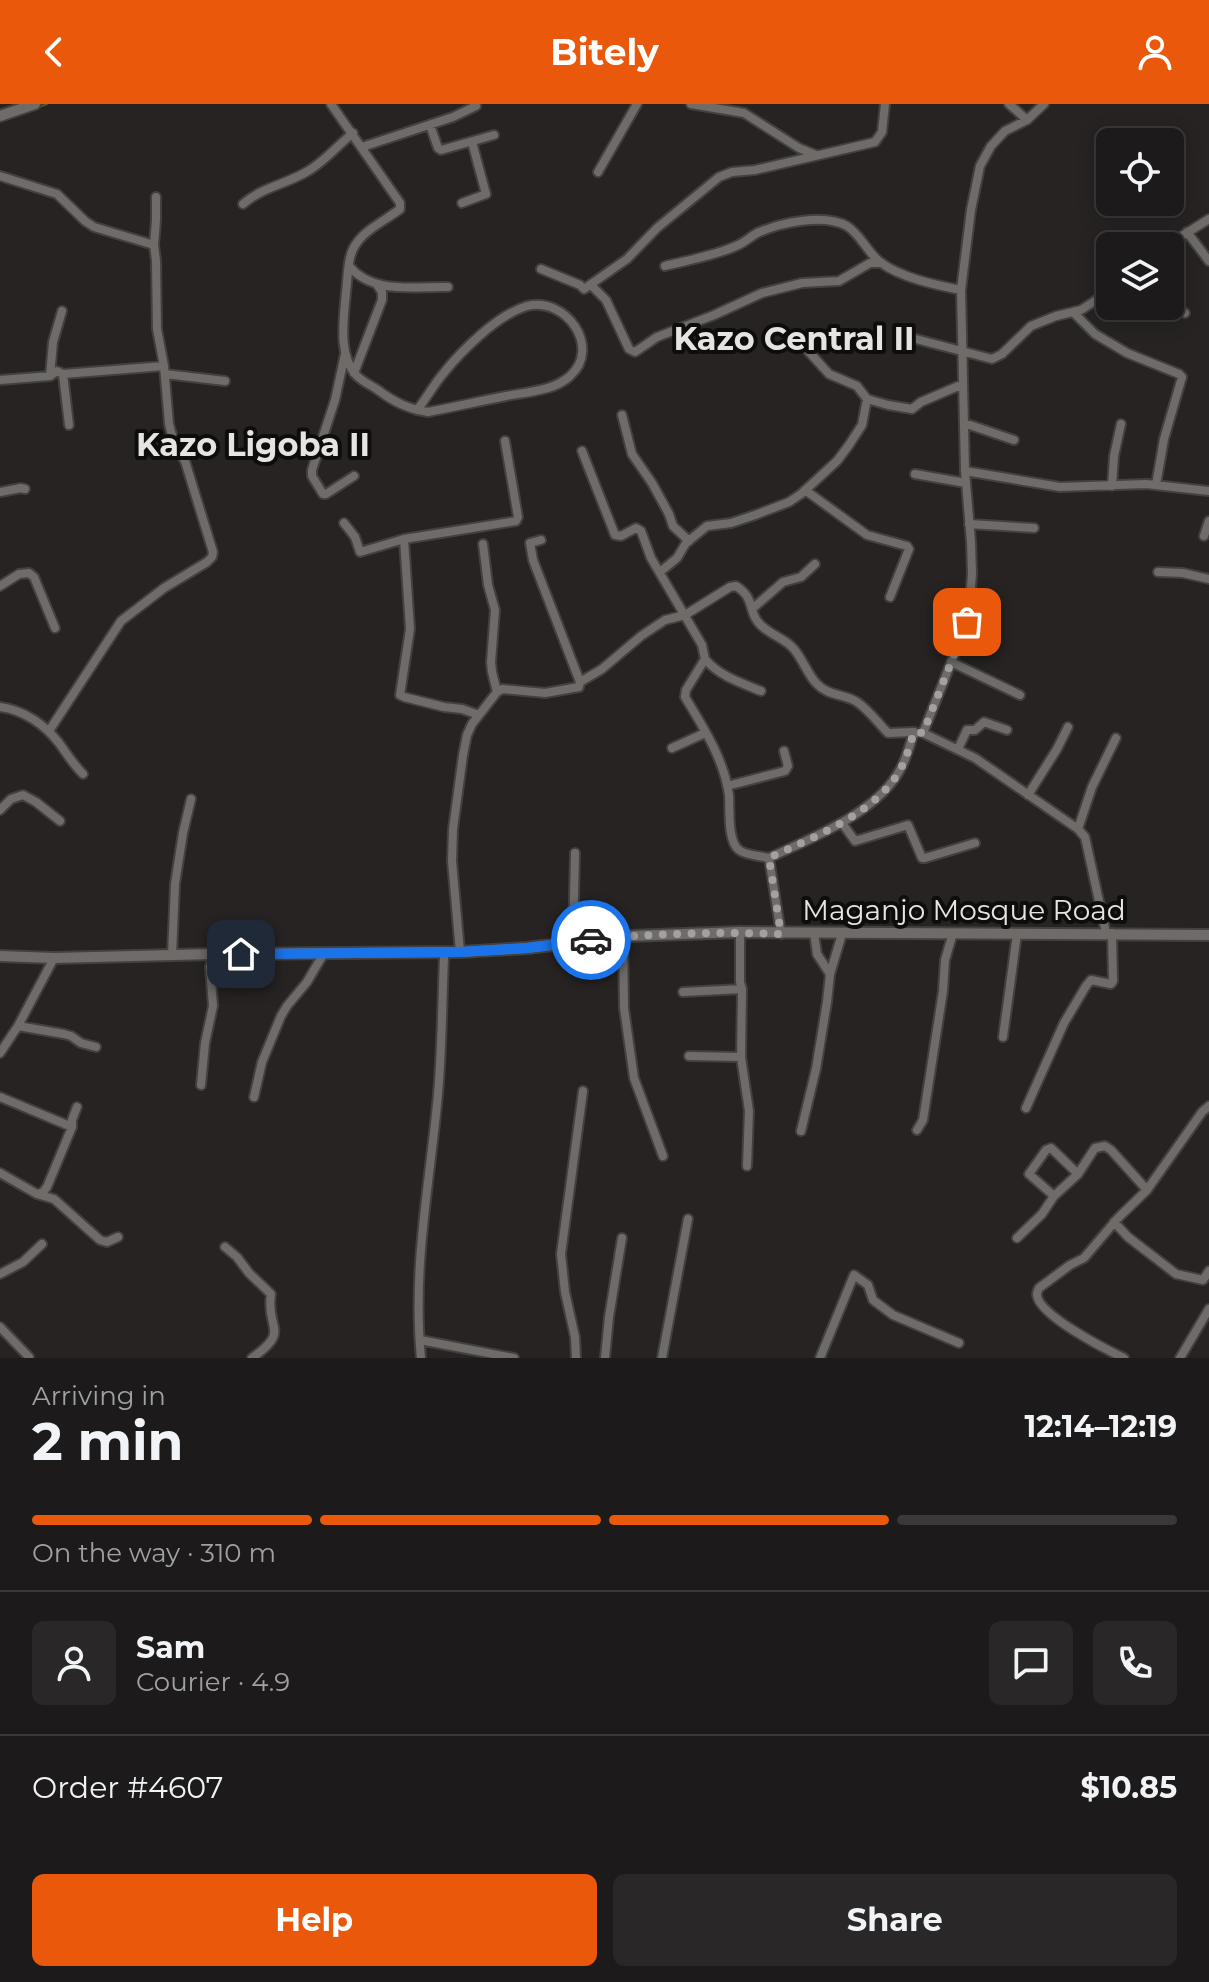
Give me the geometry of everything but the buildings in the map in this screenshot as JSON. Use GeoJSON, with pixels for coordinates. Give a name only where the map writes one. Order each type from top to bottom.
{"type":"FeatureCollection","features":[{"type":"Feature","properties":{"kind":"street"},"geometry":{"type":"LineString","coordinates":[[0,116],[35,104]]}},
{"type":"Feature","properties":{"kind":"street"},"geometry":{"type":"LineString","coordinates":[[331,104],[396,197],[400,209],[355,245],[349,266],[343,328],[345,354],[335,400],[312,470],[312,476],[323,494],[329,494],[354,476]]}},
{"type":"Feature","properties":{"kind":"street"},"geometry":{"type":"LineString","coordinates":[[598,172],[637,104]]}},
{"type":"Feature","properties":{"kind":"street"},"geometry":{"type":"LineString","coordinates":[[691,104],[744,113],[787,141],[817,155]]}},
{"type":"Feature","properties":{"kind":"street"},"geometry":{"type":"LineString","coordinates":[[541,269],[584,289],[627,259],[657,228],[719,177],[878,140],[885,104]]}},
{"type":"Feature","properties":{"kind":"street"},"geometry":{"type":"LineString","coordinates":[[1009,104],[1027,120]]}},
{"type":"Feature","properties":{"kind":"street"},"geometry":{"type":"LineString","coordinates":[[705,659],[685,694],[714,748],[727,786],[734,843],[741,852],[769,858],[842,823],[880,797],[900,771],[951,662],[969,611],[972,574],[965,471],[961,290],[973,198],[980,166],[991,146],[1005,131],[1027,120],[1044,104]]}},
{"type":"Feature","properties":{"kind":"street"},"geometry":{"type":"LineString","coordinates":[[362,147],[453,117],[476,106]]}},
{"type":"Feature","properties":{"kind":"street"},"geometry":{"type":"LineString","coordinates":[[430,125],[440,150],[494,135]]}},
{"type":"Feature","properties":{"kind":"street"},"geometry":{"type":"LineString","coordinates":[[243,204],[255,194],[315,167],[353,133]]}},
{"type":"Feature","properties":{"kind":"street"},"geometry":{"type":"LineString","coordinates":[[462,203],[486,194],[472,142]]}},
{"type":"Feature","properties":{"kind":"street"},"geometry":{"type":"LineString","coordinates":[[0,176],[57,194],[94,227],[154,245]]}},
{"type":"Feature","properties":{"kind":"street"},"geometry":{"type":"LineString","coordinates":[[49,731],[121,621],[212,557],[185,461],[171,434],[157,329],[156,197]]}},
{"type":"Feature","properties":{"kind":"street"},"geometry":{"type":"LineString","coordinates":[[1184,234],[1209,219]]}},
{"type":"Feature","properties":{"kind":"street"},"geometry":{"type":"LineString","coordinates":[[665,266],[736,246],[755,234],[775,227],[808,220],[826,221],[849,227],[880,263],[897,272],[961,290]]}},
{"type":"Feature","properties":{"kind":"street"},"geometry":{"type":"LineString","coordinates":[[1187,232],[1209,261]]}},
{"type":"Feature","properties":{"kind":"street"},"geometry":{"type":"LineString","coordinates":[[591,285],[606,300],[629,349],[635,352],[657,337],[762,293],[802,283],[839,281],[870,263],[880,263]]}},
{"type":"Feature","properties":{"kind":"street"},"geometry":{"type":"LineString","coordinates":[[349,266],[382,292],[382,300],[354,373]]}},
{"type":"Feature","properties":{"kind":"street"},"geometry":{"type":"LineString","coordinates":[[378,286],[448,287]]}},
{"type":"Feature","properties":{"kind":"street"},"geometry":{"type":"LineString","coordinates":[[912,338],[992,359],[1002,354],[1031,326],[1081,310],[1096,300]]}},
{"type":"Feature","properties":{"kind":"street"},"geometry":{"type":"LineString","coordinates":[[345,354],[354,373],[362,381],[396,402],[417,410],[428,412],[544,389],[562,382],[573,375],[581,359],[582,344],[572,321],[550,307],[529,306],[511,314],[469,345],[441,376],[417,410]]}},
{"type":"Feature","properties":{"kind":"street"},"geometry":{"type":"LineString","coordinates":[[50,376],[53,342],[62,311]]}},
{"type":"Feature","properties":{"kind":"street"},"geometry":{"type":"LineString","coordinates":[[1073,312],[1095,334],[1127,353],[1182,377],[1164,439],[1156,485]]}},
{"type":"Feature","properties":{"kind":"street"},"geometry":{"type":"LineString","coordinates":[[809,352],[829,374],[857,386],[867,399],[888,405],[912,409],[963,384]]}},
{"type":"Feature","properties":{"kind":"street"},"geometry":{"type":"LineString","coordinates":[[0,380],[50,376],[57,371],[63,374],[164,370],[225,381]]}},
{"type":"Feature","properties":{"kind":"street"},"geometry":{"type":"LineString","coordinates":[[63,374],[69,425]]}},
{"type":"Feature","properties":{"kind":"street"},"geometry":{"type":"LineString","coordinates":[[660,572],[707,526],[731,523],[755,515],[789,502],[805,490],[837,461],[849,445],[862,425],[867,399]]}},
{"type":"Feature","properties":{"kind":"street"},"geometry":{"type":"LineString","coordinates":[[622,415],[632,454],[652,483],[673,526],[689,541]]}},
{"type":"Feature","properties":{"kind":"street"},"geometry":{"type":"LineString","coordinates":[[964,423],[1014,440]]}},
{"type":"Feature","properties":{"kind":"street"},"geometry":{"type":"LineString","coordinates":[[1112,486],[1121,424]]}},
{"type":"Feature","properties":{"kind":"street"},"geometry":{"type":"LineString","coordinates":[[344,523],[355,537],[360,552],[404,539],[516,521],[518,517],[505,441]]}},
{"type":"Feature","properties":{"kind":"street"},"geometry":{"type":"LineString","coordinates":[[582,451],[615,535],[621,536],[639,529],[651,558],[702,645],[705,659],[712,668],[744,686],[761,691]]}},
{"type":"Feature","properties":{"kind":"street"},"geometry":{"type":"LineString","coordinates":[[965,471],[1060,487],[1156,485],[1209,491]]}},
{"type":"Feature","properties":{"kind":"street"},"geometry":{"type":"LineString","coordinates":[[915,474],[966,483]]}},
{"type":"Feature","properties":{"kind":"street"},"geometry":{"type":"LineString","coordinates":[[0,492],[25,489]]}},
{"type":"Feature","properties":{"kind":"street"},"geometry":{"type":"LineString","coordinates":[[805,490],[867,535],[907,546],[909,549],[890,597]]}},
{"type":"Feature","properties":{"kind":"street"},"geometry":{"type":"LineString","coordinates":[[1204,536],[1209,521]]}},
{"type":"Feature","properties":{"kind":"street"},"geometry":{"type":"LineString","coordinates":[[969,524],[1034,528]]}},
{"type":"Feature","properties":{"kind":"street"},"geometry":{"type":"LineString","coordinates":[[404,539],[410,629],[400,695],[479,715]]}},
{"type":"Feature","properties":{"kind":"street"},"geometry":{"type":"LineString","coordinates":[[541,540],[530,543],[533,560],[580,682]]}},
{"type":"Feature","properties":{"kind":"street"},"geometry":{"type":"LineString","coordinates":[[483,544],[488,585],[495,610],[491,662],[497,692]]}},
{"type":"Feature","properties":{"kind":"street"},"geometry":{"type":"LineString","coordinates":[[753,608],[783,582],[801,577],[815,564]]}},
{"type":"Feature","properties":{"kind":"street"},"geometry":{"type":"LineString","coordinates":[[1158,572],[1183,573],[1209,579]]}},
{"type":"Feature","properties":{"kind":"street"},"geometry":{"type":"LineString","coordinates":[[0,586],[19,574],[29,573],[34,577],[55,628]]}},
{"type":"Feature","properties":{"kind":"street"},"geometry":{"type":"LineString","coordinates":[[460,952],[453,891],[453,829],[467,735],[479,715],[497,692],[508,688],[545,693],[579,687],[580,682],[602,669],[665,620],[685,615],[736,586],[750,600],[755,620],[792,647],[820,688],[856,701],[888,733],[918,733],[975,758],[1078,829],[1085,837],[1109,933],[1113,981],[1106,984],[1091,980],[1086,986],[1064,1023],[1026,1108]]}},
{"type":"Feature","properties":{"kind":"street"},"geometry":{"type":"LineString","coordinates":[[951,662],[1020,695]]}},
{"type":"Feature","properties":{"kind":"street"},"geometry":{"type":"LineString","coordinates":[[0,707],[13,709],[49,731],[72,764],[83,774]]}},
{"type":"Feature","properties":{"kind":"street"},"geometry":{"type":"LineString","coordinates":[[958,749],[967,730],[975,730],[980,723],[1007,730]]}},
{"type":"Feature","properties":{"kind":"street"},"geometry":{"type":"LineString","coordinates":[[1028,795],[1068,727]]}},
{"type":"Feature","properties":{"kind":"street"},"geometry":{"type":"LineString","coordinates":[[672,748],[705,733]]}},
{"type":"Feature","properties":{"kind":"street"},"geometry":{"type":"LineString","coordinates":[[1078,829],[1092,787],[1116,738]]}},
{"type":"Feature","properties":{"kind":"street"},"geometry":{"type":"LineString","coordinates":[[727,786],[785,771],[788,766],[784,751]]}},
{"type":"Feature","properties":{"kind":"street"},"geometry":{"type":"LineString","coordinates":[[0,810],[11,799],[23,795],[60,821]]}},
{"type":"Feature","properties":{"kind":"street"},"geometry":{"type":"LineString","coordinates":[[172,955],[175,884],[191,799]]}},
{"type":"Feature","properties":{"kind":"street"},"geometry":{"type":"LineString","coordinates":[[842,823],[855,841],[908,825],[922,858],[975,843]]}},
{"type":"Feature","properties":{"kind":"street"},"geometry":{"type":"LineString","coordinates":[[573,942],[575,853]]}},
{"type":"Feature","properties":{"kind":"street"},"geometry":{"type":"LineString","coordinates":[[769,858],[781,934]]}},
{"type":"Feature","properties":{"kind":"street"},"geometry":{"type":"LineString","coordinates":[[740,932],[741,1057],[749,1111],[747,1166]]}},
{"type":"Feature","properties":{"kind":"street","name":"Maganjo Mosque Road"},"geometry":{"type":"LineString","coordinates":[[0,956],[54,958],[460,952],[527,948],[623,936],[740,932],[1209,935]]}},
{"type":"Feature","properties":{"kind":"street"},"geometry":{"type":"LineString","coordinates":[[814,933],[820,962],[830,974]]}},
{"type":"Feature","properties":{"kind":"street"},"geometry":{"type":"LineString","coordinates":[[917,1130],[923,1120],[945,960],[953,933]]}},
{"type":"Feature","properties":{"kind":"street"},"geometry":{"type":"LineString","coordinates":[[801,1131],[816,1069],[830,974],[842,934]]}},
{"type":"Feature","properties":{"kind":"street"},"geometry":{"type":"LineString","coordinates":[[1003,1037],[1017,934]]}},
{"type":"Feature","properties":{"kind":"street"},"geometry":{"type":"LineString","coordinates":[[623,936],[624,1008],[634,1078],[663,1156]]}},
{"type":"Feature","properties":{"kind":"street"},"geometry":{"type":"LineString","coordinates":[[254,1097],[262,1062],[281,1016],[324,953]]}},
{"type":"Feature","properties":{"kind":"street"},"geometry":{"type":"LineString","coordinates":[[201,1085],[213,1006],[210,967],[214,954]]}},
{"type":"Feature","properties":{"kind":"street"},"geometry":{"type":"LineString","coordinates":[[0,1053],[54,958]]}},
{"type":"Feature","properties":{"kind":"street"},"geometry":{"type":"LineString","coordinates":[[421,1358],[419,1266],[438,1093],[444,958]]}},
{"type":"Feature","properties":{"kind":"street"},"geometry":{"type":"LineString","coordinates":[[683,992],[742,989]]}},
{"type":"Feature","properties":{"kind":"street"},"geometry":{"type":"LineString","coordinates":[[18,1026],[64,1034],[96,1047]]}},
{"type":"Feature","properties":{"kind":"street"},"geometry":{"type":"LineString","coordinates":[[689,1056],[741,1057]]}},
{"type":"Feature","properties":{"kind":"street"},"geometry":{"type":"LineString","coordinates":[[576,1358],[561,1254],[583,1091]]}},
{"type":"Feature","properties":{"kind":"street"},"geometry":{"type":"LineString","coordinates":[[0,1097],[72,1127]]}},
{"type":"Feature","properties":{"kind":"street"},"geometry":{"type":"LineString","coordinates":[[1124,1358],[1077,1334],[1044,1310],[1037,1292],[1070,1265],[1084,1258],[1114,1222],[1147,1190],[1209,1106]]}},
{"type":"Feature","properties":{"kind":"street"},"geometry":{"type":"LineString","coordinates":[[37,1194],[47,1187],[77,1107]]}},
{"type":"Feature","properties":{"kind":"street"},"geometry":{"type":"LineString","coordinates":[[1017,1238],[1078,1174],[1095,1148],[1105,1146],[1147,1190]]}},
{"type":"Feature","properties":{"kind":"street"},"geometry":{"type":"LineString","coordinates":[[1054,1196],[1029,1174],[1046,1150],[1051,1148],[1078,1174]]}},
{"type":"Feature","properties":{"kind":"street"},"geometry":{"type":"LineString","coordinates":[[0,1173],[37,1194],[54,1199],[100,1240],[107,1242],[118,1237]]}},
{"type":"Feature","properties":{"kind":"street"},"geometry":{"type":"LineString","coordinates":[[662,1358],[688,1219]]}},
{"type":"Feature","properties":{"kind":"street"},"geometry":{"type":"LineString","coordinates":[[1114,1222],[1128,1237],[1176,1274],[1203,1280],[1209,1271]]}},
{"type":"Feature","properties":{"kind":"street"},"geometry":{"type":"LineString","coordinates":[[605,1358],[622,1238]]}},
{"type":"Feature","properties":{"kind":"street"},"geometry":{"type":"LineString","coordinates":[[0,1274],[23,1262],[42,1244]]}},
{"type":"Feature","properties":{"kind":"street"},"geometry":{"type":"LineString","coordinates":[[225,1247],[271,1294],[269,1305],[276,1326],[274,1340],[252,1358]]}},
{"type":"Feature","properties":{"kind":"street"},"geometry":{"type":"LineString","coordinates":[[820,1358],[854,1275],[868,1285],[873,1300],[893,1315],[959,1343]]}},
{"type":"Feature","properties":{"kind":"street"},"geometry":{"type":"LineString","coordinates":[[1180,1358],[1209,1309]]}},
{"type":"Feature","properties":{"kind":"street"},"geometry":{"type":"LineString","coordinates":[[0,1327],[29,1357]]}},
{"type":"Feature","properties":{"kind":"street"},"geometry":{"type":"LineString","coordinates":[[420,1340],[514,1358]]}},
{"type":"Feature","properties":{"kind":"waterway"},"geometry":{"type":"LineString","coordinates":[[17,115],[47,104]]}},
{"type":"Feature","properties":{"kind":"way so far"},"geometry":{"type":"LineString","coordinates":[[591,940],[740,932],[781,934],[769,858],[842,823],[880,797],[900,771],[914,732],[923,733],[967,622]]}},
{"type":"Feature","properties":{"kind":"district","name":"Kazo Central II"},"geometry":{"type":"Point","coordinates":[794,339]}},
{"type":"Feature","properties":{"kind":"district","name":"Kazo Ligoba II"},"geometry":{"type":"Point","coordinates":[253,445]}},
{"type":"Feature","properties":{"kind":"route"},"geometry":{"type":"LineString","coordinates":[[241,954],[460,952],[591,940]]}}]}
